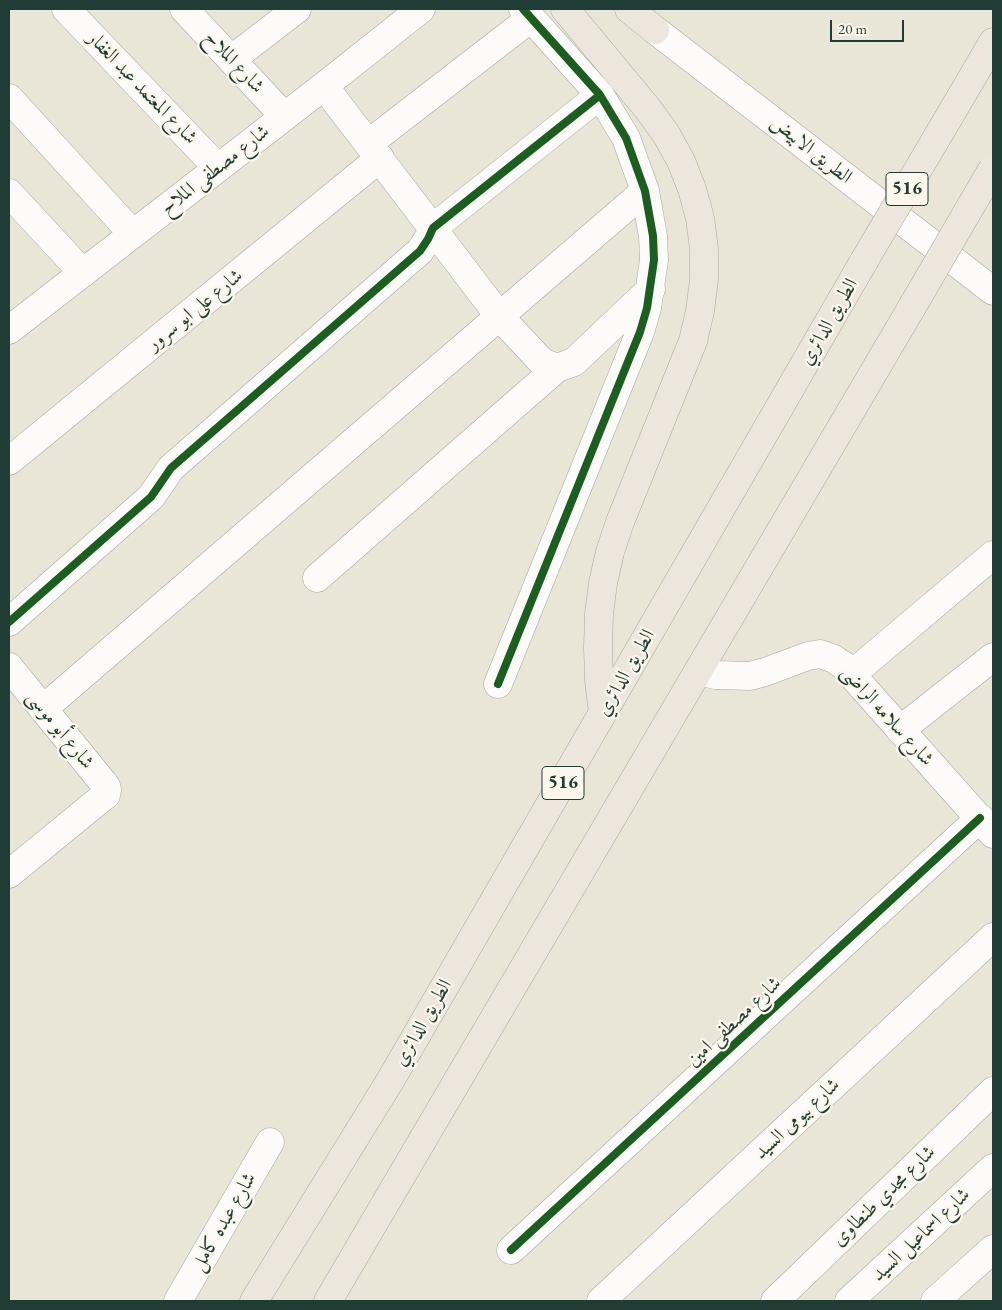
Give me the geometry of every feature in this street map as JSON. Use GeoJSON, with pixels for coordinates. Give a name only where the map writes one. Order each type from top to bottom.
{"type":"FeatureCollection","features":[{"type":"Feature","properties":{"kind":"main road"},"geometry":{"type":"LineString","coordinates":[[565,9],[648,109],[666,134],[692,189],[700,218],[704,249],[704,280],[700,311],[693,341],[620,522],[610,552],[603,583],[599,614],[598,647],[603,713]]}},
{"type":"Feature","properties":{"kind":"main road","name":"الطريق الابيض"},"geometry":{"type":"LineString","coordinates":[[629,9],[654,19]]}},
{"type":"Feature","properties":{"kind":"main road","name":"الطريق الدائري"},"geometry":{"type":"LineString","coordinates":[[254,1301],[395,1073],[864,261],[993,42]]}},
{"type":"Feature","properties":{"kind":"main road"},"geometry":{"type":"LineString","coordinates":[[328,1301],[993,168]]}},
{"type":"Feature","properties":{"kind":"street","name":"شارع المعتمد عبد الغفار"},"geometry":{"type":"LineString","coordinates":[[66,9],[218,168]]}},
{"type":"Feature","properties":{"kind":"street","name":"شارع الملاح"},"geometry":{"type":"LineString","coordinates":[[184,9],[284,116]]}},
{"type":"Feature","properties":{"kind":"street"},"geometry":{"type":"LineString","coordinates":[[232,59],[297,9]]}},
{"type":"Feature","properties":{"kind":"street","name":"شارع مصطفى الملاح"},"geometry":{"type":"LineString","coordinates":[[10,328],[421,9]]}},
{"type":"Feature","properties":{"kind":"street"},"geometry":{"type":"LineString","coordinates":[[498,684],[640,332],[648,308],[654,260],[645,192],[626,138],[600,95],[527,13]]}},
{"type":"Feature","properties":{"kind":"street","name":"شارع على ابو سرور"},"geometry":{"type":"LineString","coordinates":[[9,462],[374,151],[527,13]]}},
{"type":"Feature","properties":{"kind":"street","name":"الطريق الابيض"},"geometry":{"type":"LineString","coordinates":[[654,19],[993,291]]}},
{"type":"Feature","properties":{"kind":"street"},"geometry":{"type":"LineString","coordinates":[[324,86],[500,317],[542,362],[557,368]]}},
{"type":"Feature","properties":{"kind":"street"},"geometry":{"type":"LineString","coordinates":[[9,622],[151,498],[171,468],[420,251],[433,228],[600,95]]}},
{"type":"Feature","properties":{"kind":"street"},"geometry":{"type":"LineString","coordinates":[[9,98],[132,234]]}},
{"type":"Feature","properties":{"kind":"street"},"geometry":{"type":"LineString","coordinates":[[9,192],[83,273]]}},
{"type":"Feature","properties":{"kind":"street"},"geometry":{"type":"LineString","coordinates":[[42,709],[645,192]]}},
{"type":"Feature","properties":{"kind":"street"},"geometry":{"type":"LineString","coordinates":[[317,578],[557,368],[574,362],[651,290]]}},
{"type":"Feature","properties":{"kind":"street"},"geometry":{"type":"LineString","coordinates":[[852,674],[993,555]]}},
{"type":"Feature","properties":{"kind":"street","name":"شارع سلامه الراضى"},"geometry":{"type":"LineString","coordinates":[[699,670],[716,675],[750,676],[808,656],[820,654],[832,658],[843,664],[900,730],[985,816]]}},
{"type":"Feature","properties":{"kind":"street"},"geometry":{"type":"LineString","coordinates":[[900,730],[993,657]]}},
{"type":"Feature","properties":{"kind":"street","name":"شارع أبو موسى"},"geometry":{"type":"LineString","coordinates":[[9,667],[106,786],[106,795],[9,874]]}},
{"type":"Feature","properties":{"kind":"street","name":"شارع مصطفى امين"},"geometry":{"type":"LineString","coordinates":[[511,1250],[985,816]]}},
{"type":"Feature","properties":{"kind":"street","name":"شارع بيومى السيد"},"geometry":{"type":"LineString","coordinates":[[601,1301],[993,937]]}},
{"type":"Feature","properties":{"kind":"street","name":"شارع مجدي طنطاوى"},"geometry":{"type":"LineString","coordinates":[[775,1301],[993,1091]]}},
{"type":"Feature","properties":{"kind":"street","name":"شارع عبده كامل"},"geometry":{"type":"LineString","coordinates":[[178,1301],[270,1142]]}},
{"type":"Feature","properties":{"kind":"street","name":"شارع اسماعيل السيد"},"geometry":{"type":"LineString","coordinates":[[849,1301],[993,1168]]}},
{"type":"Feature","properties":{"kind":"street"},"geometry":{"type":"LineString","coordinates":[[935,1301],[993,1249]]}},
{"type":"Feature","properties":{"kind":"cycle path"},"geometry":{"type":"LineString","coordinates":[[498,684],[640,332],[647,308],[654,260],[653,236],[645,191],[626,138],[600,95],[523,9]]}},
{"type":"Feature","properties":{"kind":"cycle path"},"geometry":{"type":"LineString","coordinates":[[9,622],[151,497],[171,468],[420,251],[433,228],[600,95]]}},
{"type":"Feature","properties":{"kind":"cycle path"},"geometry":{"type":"LineString","coordinates":[[511,1250],[980,818]]}}]}
